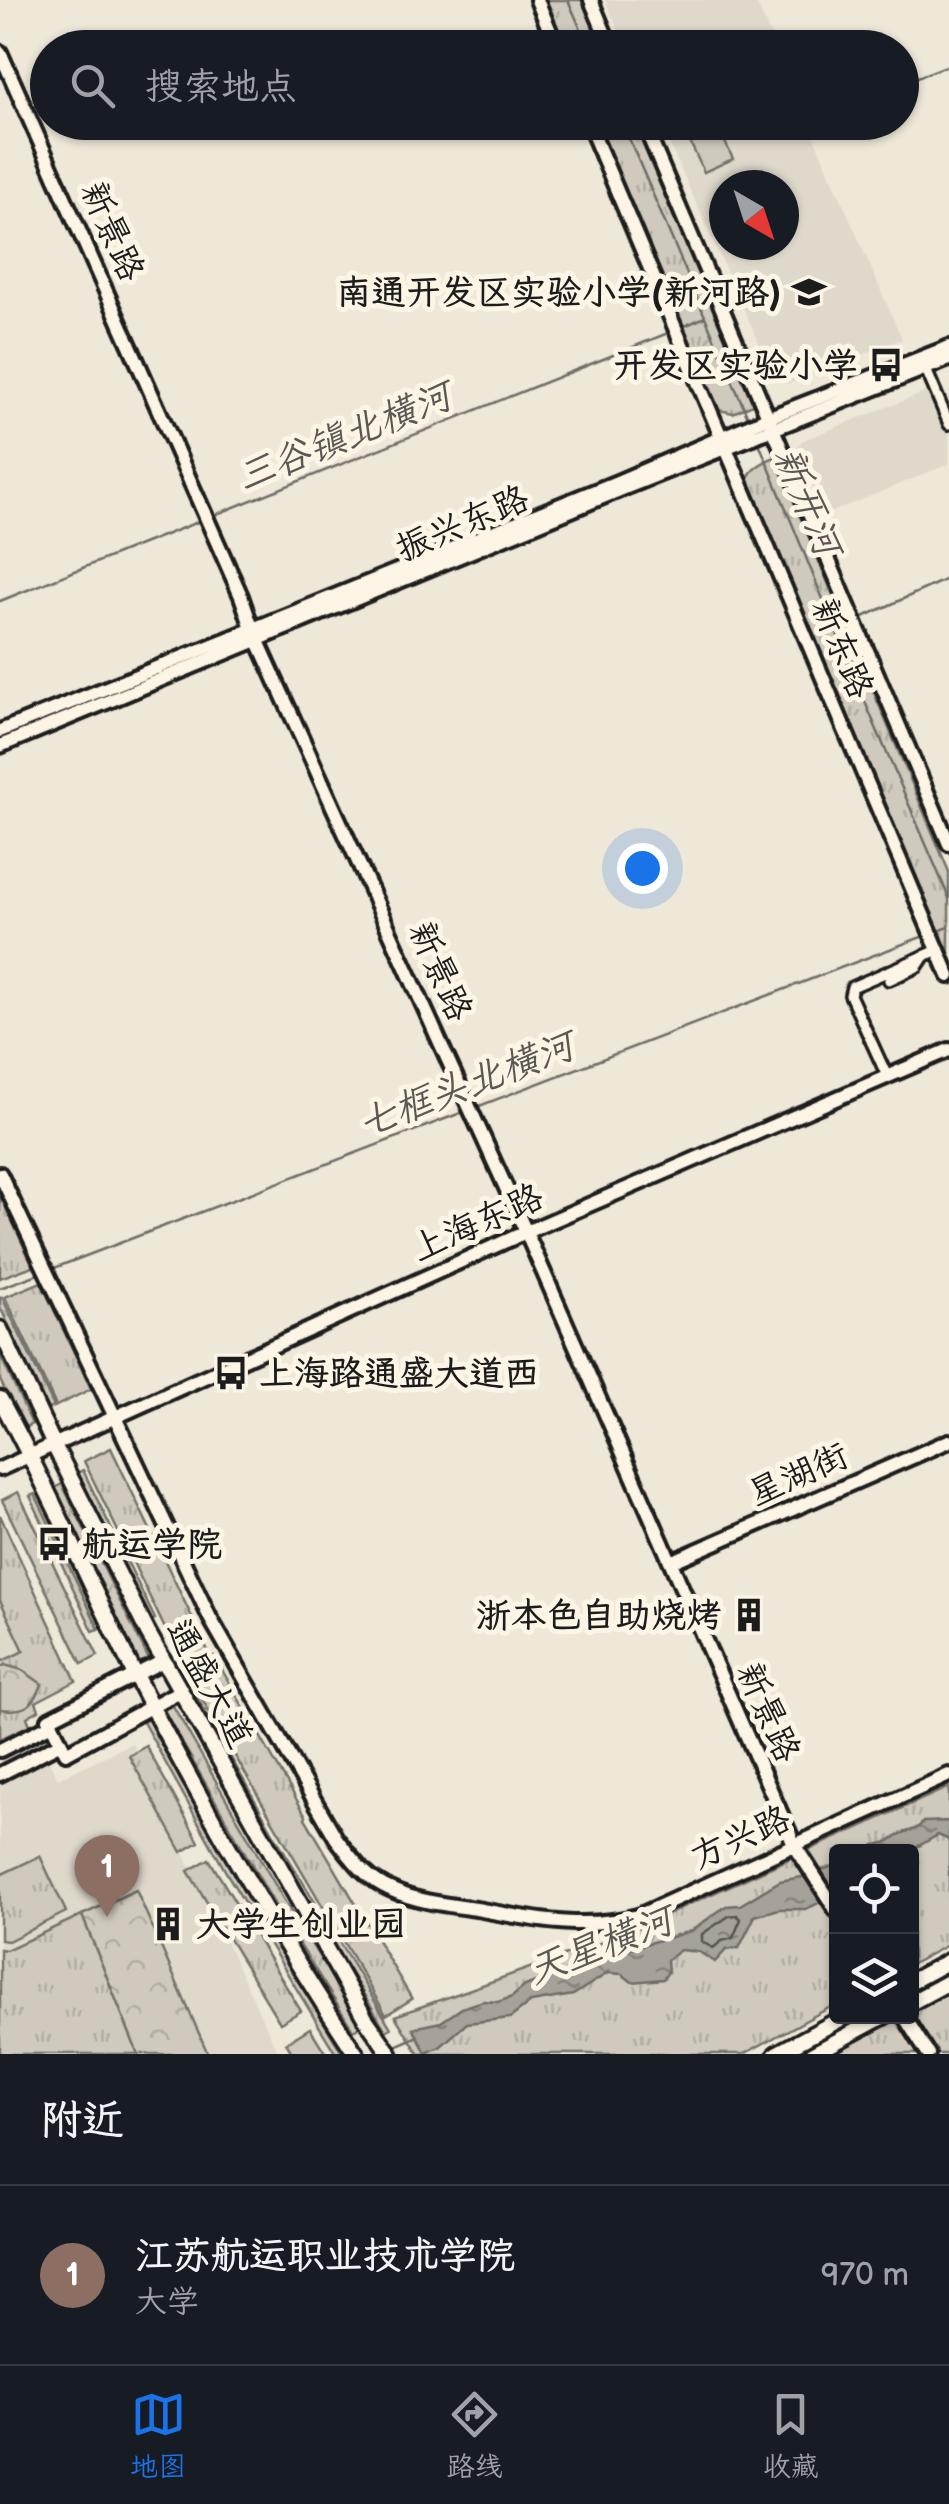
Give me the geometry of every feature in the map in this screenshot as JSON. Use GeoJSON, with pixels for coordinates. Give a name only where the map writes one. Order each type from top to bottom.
{"type":"FeatureCollection","features":[{"type":"Feature","properties":{"kind":"main road","name":"通盛大道"},"geometry":{"type":"LineString","coordinates":[[0,1329],[163,1662],[390,2054]]}},
{"type":"Feature","properties":{"kind":"main road","name":"通盛大道"},"geometry":{"type":"LineString","coordinates":[[0,1399],[32,1456],[152,1706],[261,1902],[353,2050]]}},
{"type":"Feature","properties":{"kind":"main road"},"geometry":{"type":"LineString","coordinates":[[919,1977],[949,1961]]}},
{"type":"Feature","properties":{"kind":"main road"},"geometry":{"type":"LineString","coordinates":[[919,1998],[949,1982]]}},
{"type":"Feature","properties":{"kind":"main road"},"geometry":{"type":"LineString","coordinates":[[776,2054],[831,2024]]}},
{"type":"Feature","properties":{"kind":"main road"},"geometry":{"type":"LineString","coordinates":[[813,2054],[869,2024]]}},
{"type":"Feature","properties":{"kind":"street"},"geometry":{"type":"LineString","coordinates":[[537,0],[550,30]]}},
{"type":"Feature","properties":{"kind":"street"},"geometry":{"type":"LineString","coordinates":[[591,0],[604,30]]}},
{"type":"Feature","properties":{"kind":"street","name":"新景路"},"geometry":{"type":"LineString","coordinates":[[0,52],[30,119]]}},
{"type":"Feature","properties":{"kind":"street","name":"新景路"},"geometry":{"type":"LineString","coordinates":[[39,140],[242,596],[255,635],[526,1232],[795,1846],[829,1899]]}},
{"type":"Feature","properties":{"kind":"street","name":"新东路"},"geometry":{"type":"LineString","coordinates":[[596,140],[928,926],[933,950],[949,976]]}},
{"type":"Feature","properties":{"kind":"street"},"geometry":{"type":"LineString","coordinates":[[650,140],[759,428],[854,621],[949,844]]}},
{"type":"Feature","properties":{"kind":"street","name":"振兴东路"},"geometry":{"type":"LineString","coordinates":[[924,364],[949,348]]}},
{"type":"Feature","properties":{"kind":"street","name":"振兴东路"},"geometry":{"type":"LineString","coordinates":[[0,731],[255,635],[627,487],[759,428],[924,364],[949,359]]}},
{"type":"Feature","properties":{"kind":"street"},"geometry":{"type":"LineString","coordinates":[[924,364],[949,424]]}},
{"type":"Feature","properties":{"kind":"street","name":"振兴东路"},"geometry":{"type":"LineString","coordinates":[[0,746],[255,635]]}},
{"type":"Feature","properties":{"kind":"street"},"geometry":{"type":"LineString","coordinates":[[888,980],[917,968],[933,950]]}},
{"type":"Feature","properties":{"kind":"street"},"geometry":{"type":"LineString","coordinates":[[887,1076],[850,996],[852,987],[933,950]]}},
{"type":"Feature","properties":{"kind":"street","name":"上海东路"},"geometry":{"type":"LineString","coordinates":[[0,1469],[526,1232],[949,1050]]}},
{"type":"Feature","properties":{"kind":"street","name":"方兴路"},"geometry":{"type":"LineString","coordinates":[[0,1174],[210,1618],[336,1838],[362,1872],[393,1891],[442,1904],[568,1924],[613,1923],[638,1916],[949,1775]]}},
{"type":"Feature","properties":{"kind":"street","name":"星湖街"},"geometry":{"type":"LineString","coordinates":[[671,1562],[949,1440]]}},
{"type":"Feature","properties":{"kind":"street"},"geometry":{"type":"LineString","coordinates":[[163,1662],[49,1719],[66,1752],[180,1691]]}},
{"type":"Feature","properties":{"kind":"street"},"geometry":{"type":"LineString","coordinates":[[0,1750],[52,1724]]}},
{"type":"Feature","properties":{"kind":"street"},"geometry":{"type":"LineString","coordinates":[[0,1774],[61,1743]]}},
{"type":"Feature","properties":{"kind":"street"},"geometry":{"type":"LineString","coordinates":[[909,2024],[928,2054]]}},
{"type":"Feature","properties":{"kind":"shaded area"},"geometry":{"type":"Polygon","coordinates":[[[605,0],[755,0],[768,30],[618,30],[605,0]]]}},
{"type":"Feature","properties":{"kind":"shaded area","name":"南通开发区实验小学(新河路)"},"geometry":{"type":"Polygon","coordinates":[[[668,140],[815,140],[902,339],[787,384],[774,376],[722,260],[799,260],[799,170],[709,170],[709,232],[668,140]]]}},
{"type":"Feature","properties":{"kind":"shaded area"},"geometry":{"type":"Polygon","coordinates":[[[936,388],[949,419],[949,464],[824,515],[798,448],[801,441],[936,388]]]}},
{"type":"Feature","properties":{"kind":"shaded area"},"geometry":{"type":"Polygon","coordinates":[[[0,1515],[76,1681],[36,1702],[39,1710],[27,1717],[58,1779],[132,1743],[279,2054],[0,2054],[0,1515]]]}},
{"type":"Feature","properties":{"kind":"green space"},"geometry":{"type":"Polygon","coordinates":[[[543,0],[584,0],[597,30],[556,30],[543,0]]]}},
{"type":"Feature","properties":{"kind":"green space"},"geometry":{"type":"Polygon","coordinates":[[[601,140],[644,140],[754,395],[753,404],[733,413],[714,409],[601,140]]]}},
{"type":"Feature","properties":{"kind":"green space"},"geometry":{"type":"Polygon","coordinates":[[[689,140],[724,140],[733,159],[704,172],[689,140]]]}},
{"type":"Feature","properties":{"kind":"green space"},"geometry":{"type":"Polygon","coordinates":[[[776,459],[949,872],[949,959],[746,485],[752,472],[776,459]]]}},
{"type":"Feature","properties":{"kind":"green space"},"geometry":{"type":"Polygon","coordinates":[[[0,1195],[33,1266],[0,1278],[0,1195]]]}},
{"type":"Feature","properties":{"kind":"green space"},"geometry":{"type":"Polygon","coordinates":[[[41,1282],[91,1389],[56,1406],[5,1297],[41,1282]]]}},
{"type":"Feature","properties":{"kind":"green space"},"geometry":{"type":"Polygon","coordinates":[[[2,1297],[54,1407],[48,1409],[0,1307],[2,1297]]]}},
{"type":"Feature","properties":{"kind":"green space"},"geometry":{"type":"Polygon","coordinates":[[[0,1355],[32,1424],[23,1428],[0,1380],[0,1355]]]}},
{"type":"Feature","properties":{"kind":"green space"},"geometry":{"type":"Polygon","coordinates":[[[111,1448],[211,1657],[214,1656],[412,1999],[386,2015],[186,1672],[84,1461],[111,1448]]]}},
{"type":"Feature","properties":{"kind":"green space"},"geometry":{"type":"Polygon","coordinates":[[[83,1470],[155,1619],[149,1622],[77,1473],[83,1470]]]}},
{"type":"Feature","properties":{"kind":"green space"},"geometry":{"type":"Polygon","coordinates":[[[62,1484],[155,1672],[146,1676],[53,1489],[62,1484]]]}},
{"type":"Feature","properties":{"kind":"green space"},"geometry":{"type":"Polygon","coordinates":[[[18,1492],[98,1656],[82,1664],[2,1500],[18,1492]]]}},
{"type":"Feature","properties":{"kind":"green space"},"geometry":{"type":"Polygon","coordinates":[[[35,1494],[99,1629],[93,1631],[30,1496],[35,1494]]]}},
{"type":"Feature","properties":{"kind":"green space"},"geometry":{"type":"Polygon","coordinates":[[[0,1515],[76,1681],[36,1702],[39,1710],[27,1717],[30,1725],[0,1739],[0,1662],[24,1651],[0,1600],[0,1515]]]}},
{"type":"Feature","properties":{"kind":"green space"},"geometry":{"type":"Polygon","coordinates":[[[5,1665],[22,1670],[42,1684],[27,1706],[0,1709],[0,1668],[5,1665]]]}},
{"type":"Feature","properties":{"kind":"green space"},"geometry":{"type":"Polygon","coordinates":[[[196,1695],[275,1836],[391,2028],[386,2031],[269,1838],[190,1698],[196,1695]]]}},
{"type":"Feature","properties":{"kind":"green space"},"geometry":{"type":"Polygon","coordinates":[[[172,1704],[285,1902],[362,2025],[353,2030],[276,1907],[163,1709],[172,1704]]]}},
{"type":"Feature","properties":{"kind":"green space"},"geometry":{"type":"Polygon","coordinates":[[[148,1719],[231,1869],[341,2051],[336,2054],[226,1872],[143,1722],[148,1719]]]}},
{"type":"Feature","properties":{"kind":"green space"},"geometry":{"type":"Polygon","coordinates":[[[146,1746],[199,1842],[182,1852],[129,1756],[146,1746]]]}},
{"type":"Feature","properties":{"kind":"green space"},"geometry":{"type":"Polygon","coordinates":[[[949,1787],[949,1944],[919,1960],[919,1844],[829,1844],[829,2008],[744,2054],[419,2054],[395,2016],[614,1938],[949,1787]]]}},
{"type":"Feature","properties":{"kind":"green space"},"geometry":{"type":"Polygon","coordinates":[[[40,1856],[66,1912],[8,1941],[0,1940],[0,1875],[40,1856]]]}},
{"type":"Feature","properties":{"kind":"green space"},"geometry":{"type":"Polygon","coordinates":[[[209,1859],[301,2011],[280,2023],[188,1871],[209,1859]]]}},
{"type":"Feature","properties":{"kind":"green space"},"geometry":{"type":"Polygon","coordinates":[[[136,1890],[208,2054],[138,2054],[82,1915],[136,1890]]]}},
{"type":"Feature","properties":{"kind":"green space"},"geometry":{"type":"Polygon","coordinates":[[[82,1915],[138,2054],[0,2054],[0,1949],[6,1950],[82,1915]]]}},
{"type":"Feature","properties":{"kind":"green space"},"geometry":{"type":"Polygon","coordinates":[[[949,1992],[949,2054],[833,2054],[890,2024],[919,2024],[919,2008],[949,1992]]]}},
{"type":"Feature","properties":{"kind":"green space"},"geometry":{"type":"Polygon","coordinates":[[[310,2028],[326,2054],[293,2054],[286,2043],[310,2028]]]}},
{"type":"Feature","properties":{"kind":"water"},"geometry":{"type":"Polygon","coordinates":[[[949,1821],[949,1840],[938,1835],[919,1846],[880,1844],[916,1828],[923,1822],[949,1821]]]}},
{"type":"Feature","properties":{"kind":"water"},"geometry":{"type":"Polygon","coordinates":[[[829,1867],[829,1898],[806,1909],[779,1909],[755,1916],[739,1948],[726,1950],[715,1962],[699,1952],[680,1950],[667,1960],[668,1972],[663,1979],[632,1982],[622,1974],[608,1973],[573,1995],[531,2002],[510,2018],[467,2023],[440,2047],[426,2053],[413,2028],[441,2022],[462,2008],[483,2001],[498,2002],[512,1997],[525,1986],[550,1976],[576,1972],[610,1952],[691,1931],[726,1906],[740,1905],[780,1881],[829,1867]]]}},
{"type":"Feature","properties":{"kind":"waterway","name":"新开河"},"geometry":{"type":"LineString","coordinates":[[568,0],[581,30]]}},
{"type":"Feature","properties":{"kind":"waterway"},"geometry":{"type":"LineString","coordinates":[[919,76],[949,65]]}},
{"type":"Feature","properties":{"kind":"waterway","name":"新开河"},"geometry":{"type":"LineString","coordinates":[[630,140],[750,422]]}},
{"type":"Feature","properties":{"kind":"waterway","name":"三谷镇北横河"},"geometry":{"type":"LineString","coordinates":[[680,328],[705,317]]}},
{"type":"Feature","properties":{"kind":"waterway","name":"三谷镇北横河"},"geometry":{"type":"LineString","coordinates":[[212,516],[673,331]]}},
{"type":"Feature","properties":{"kind":"waterway","name":"新开河"},"geometry":{"type":"LineString","coordinates":[[757,438],[949,898]]}},
{"type":"Feature","properties":{"kind":"waterway","name":"三谷镇北横河"},"geometry":{"type":"LineString","coordinates":[[0,601],[200,521]]}},
{"type":"Feature","properties":{"kind":"waterway"},"geometry":{"type":"LineString","coordinates":[[859,619],[949,578]]}},
{"type":"Feature","properties":{"kind":"waterway"},"geometry":{"type":"LineString","coordinates":[[836,629],[852,622]]}},
{"type":"Feature","properties":{"kind":"waterway","name":"七框头北横河"},"geometry":{"type":"LineString","coordinates":[[936,932],[949,927]]}},
{"type":"Feature","properties":{"kind":"waterway","name":"七框头北横河"},"geometry":{"type":"LineString","coordinates":[[474,1108],[924,936]]}},
{"type":"Feature","properties":{"kind":"waterway","name":"七框头北横河"},"geometry":{"type":"LineString","coordinates":[[49,1270],[466,1111]]}},
{"type":"Feature","properties":{"kind":"waterway","name":"七框头北横河"},"geometry":{"type":"LineString","coordinates":[[0,1288],[41,1273]]}},
{"type":"Feature","properties":{"kind":"waterway","name":"天星横河"},"geometry":{"type":"LineString","coordinates":[[393,2047],[418,2036]]}},
{"type":"Feature","properties":{"kind":"place","name":"南通开发区实验小学(新河路)"},"geometry":{"type":"Point","coordinates":[809,292]}},
{"type":"Feature","properties":{"kind":"place","name":"开发区实验小学"},"geometry":{"type":"Point","coordinates":[886,365]}},
{"type":"Feature","properties":{"kind":"place","name":"上海路通盛大道西"},"geometry":{"type":"Point","coordinates":[231,1373]}},
{"type":"Feature","properties":{"kind":"place","name":"航运学院"},"geometry":{"type":"Point","coordinates":[54,1544]}},
{"type":"Feature","properties":{"kind":"place","name":"浙本色自助烧烤"},"geometry":{"type":"Point","coordinates":[749,1615]}},
{"type":"Feature","properties":{"kind":"place","name":"江苏航运职业技术学院"},"geometry":{"type":"Point","coordinates":[107,1917]}},
{"type":"Feature","properties":{"kind":"place","name":"大学生创业园"},"geometry":{"type":"Point","coordinates":[168,1924]}}]}
